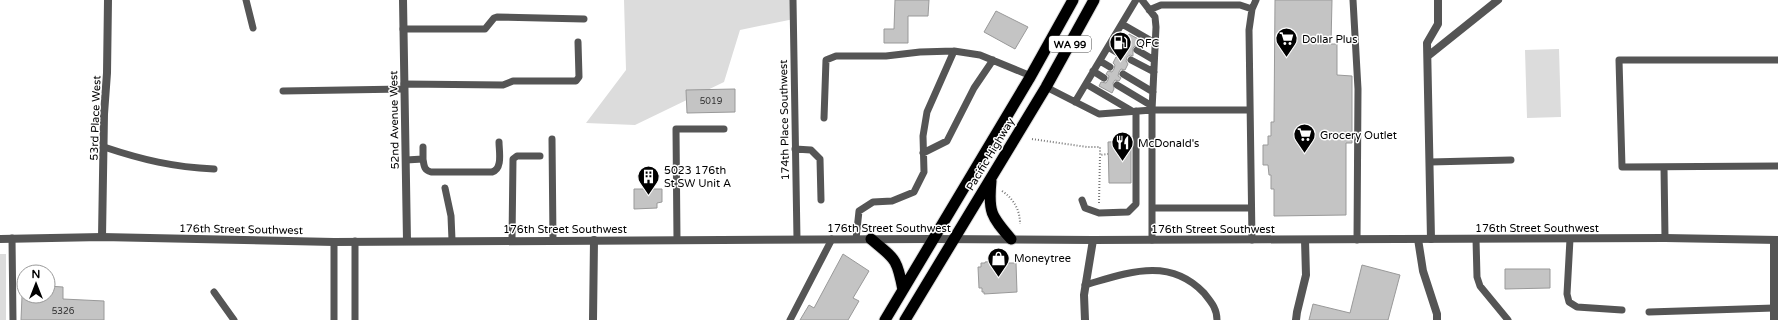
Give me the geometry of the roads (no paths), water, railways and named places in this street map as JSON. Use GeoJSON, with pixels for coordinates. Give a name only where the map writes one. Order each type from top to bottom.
{"type":"FeatureCollection","features":[{"type":"Feature","properties":{"kind":"highway","name":"Pacific Highway"},"geometry":{"type":"LineString","coordinates":[[885,320],[1031,76],[1073,0]]}},
{"type":"Feature","properties":{"kind":"highway","name":"Pacific Highway"},"geometry":{"type":"LineString","coordinates":[[905,320],[1046,87],[1094,0]]}},
{"type":"Feature","properties":{"kind":"highway"},"geometry":{"type":"LineString","coordinates":[[991,177],[989,201],[990,210],[995,221],[1011,239]]}},
{"type":"Feature","properties":{"kind":"highway"},"geometry":{"type":"LineString","coordinates":[[871,239],[895,260],[899,268],[903,290]]}},
{"type":"Feature","properties":{"kind":"street","name":"53rd Place West"},"geometry":{"type":"LineString","coordinates":[[102,237],[108,0]]}},
{"type":"Feature","properties":{"kind":"street","name":"52nd Avenue West"},"geometry":{"type":"LineString","coordinates":[[403,0],[407,240]]}},
{"type":"Feature","properties":{"kind":"street"},"geometry":{"type":"LineString","coordinates":[[1431,239],[1427,43],[1438,24],[1438,0]]}},
{"type":"Feature","properties":{"kind":"street"},"geometry":{"type":"LineString","coordinates":[[1428,56],[1498,0]]}},
{"type":"Feature","properties":{"kind":"street","name":"176th Street Southwest"},"geometry":{"type":"LineString","coordinates":[[0,239],[102,237],[334,242],[407,240],[797,239],[1357,240],[1664,238],[1776,240]]}},
{"type":"Feature","properties":{"kind":"street"},"geometry":{"type":"LineString","coordinates":[[1418,239],[1423,271],[1437,314],[1437,320]]}},
{"type":"Feature","properties":{"kind":"street"},"geometry":{"type":"LineString","coordinates":[[593,320],[594,240]]}},
{"type":"Feature","properties":{"kind":"street"},"geometry":{"type":"LineString","coordinates":[[1085,320],[1084,295],[1093,240]]}},
{"type":"Feature","properties":{"kind":"street"},"geometry":{"type":"LineString","coordinates":[[1296,320],[1296,312],[1306,275],[1305,240]]}},
{"type":"Feature","properties":{"kind":"street"},"geometry":{"type":"LineString","coordinates":[[1774,320],[1776,240]]}},
{"type":"Feature","properties":{"kind":"lane"},"geometry":{"type":"LineString","coordinates":[[246,0],[252,28]]}},
{"type":"Feature","properties":{"kind":"lane","name":"174th Place Southwest"},"geometry":{"type":"LineString","coordinates":[[793,0],[797,239]]}},
{"type":"Feature","properties":{"kind":"lane"},"geometry":{"type":"LineString","coordinates":[[1075,102],[1136,0]]}},
{"type":"Feature","properties":{"kind":"lane"},"geometry":{"type":"LineString","coordinates":[[1142,0],[1155,17],[1152,108],[1152,240]]}},
{"type":"Feature","properties":{"kind":"lane"},"geometry":{"type":"LineString","coordinates":[[1252,240],[1249,30],[1252,9],[1256,0]]}},
{"type":"Feature","properties":{"kind":"lane"},"geometry":{"type":"LineString","coordinates":[[1353,0],[1358,89],[1357,240]]}},
{"type":"Feature","properties":{"kind":"lane"},"geometry":{"type":"LineString","coordinates":[[1149,10],[1161,5],[1240,5],[1252,9]]}},
{"type":"Feature","properties":{"kind":"lane"},"geometry":{"type":"LineString","coordinates":[[403,29],[486,29],[494,18],[497,17],[584,19]]}},
{"type":"Feature","properties":{"kind":"lane"},"geometry":{"type":"LineString","coordinates":[[1122,24],[1155,43]]}},
{"type":"Feature","properties":{"kind":"lane"},"geometry":{"type":"LineString","coordinates":[[1114,37],[1124,43]]}},
{"type":"Feature","properties":{"kind":"lane"},"geometry":{"type":"LineString","coordinates":[[283,91],[404,86],[503,85],[513,81],[576,81],[579,78],[578,42]]}},
{"type":"Feature","properties":{"kind":"lane"},"geometry":{"type":"LineString","coordinates":[[1108,47],[1118,53]]}},
{"type":"Feature","properties":{"kind":"lane"},"geometry":{"type":"LineString","coordinates":[[1137,50],[1154,60]]}},
{"type":"Feature","properties":{"kind":"lane"},"geometry":{"type":"LineString","coordinates":[[824,118],[826,60],[836,56],[886,56],[920,52],[954,51],[980,55],[1031,76]]}},
{"type":"Feature","properties":{"kind":"lane"},"geometry":{"type":"LineString","coordinates":[[856,239],[859,211],[873,202],[892,201],[914,192],[924,172],[923,136],[927,112],[954,51]]}},
{"type":"Feature","properties":{"kind":"lane"},"geometry":{"type":"LineString","coordinates":[[923,153],[947,141],[974,88],[993,60]]}},
{"type":"Feature","properties":{"kind":"lane"},"geometry":{"type":"LineString","coordinates":[[1131,60],[1154,72]]}},
{"type":"Feature","properties":{"kind":"lane"},"geometry":{"type":"LineString","coordinates":[[1778,60],[1620,60],[1622,167],[1778,166]]}},
{"type":"Feature","properties":{"kind":"lane"},"geometry":{"type":"LineString","coordinates":[[1100,61],[1110,67]]}},
{"type":"Feature","properties":{"kind":"lane"},"geometry":{"type":"LineString","coordinates":[[1094,71],[1104,78]]}},
{"type":"Feature","properties":{"kind":"lane"},"geometry":{"type":"LineString","coordinates":[[1123,74],[1153,92]]}},
{"type":"Feature","properties":{"kind":"lane"},"geometry":{"type":"LineString","coordinates":[[1086,84],[1134,111]]}},
{"type":"Feature","properties":{"kind":"lane"},"geometry":{"type":"LineString","coordinates":[[1117,85],[1152,108]]}},
{"type":"Feature","properties":{"kind":"lane"},"geometry":{"type":"LineString","coordinates":[[1046,87],[1099,114],[1152,108],[1250,110]]}},
{"type":"Feature","properties":{"kind":"lane"},"geometry":{"type":"LineString","coordinates":[[1082,200],[1085,208],[1099,213],[1128,212],[1136,204],[1134,111]]}},
{"type":"Feature","properties":{"kind":"lane"},"geometry":{"type":"LineString","coordinates":[[676,240],[676,129],[724,129]]}},
{"type":"Feature","properties":{"kind":"lane"},"geometry":{"type":"LineString","coordinates":[[552,139],[553,240]]}},
{"type":"Feature","properties":{"kind":"lane"},"geometry":{"type":"LineString","coordinates":[[423,147],[424,167],[427,171],[492,172],[499,166],[499,142]]}},
{"type":"Feature","properties":{"kind":"lane"},"geometry":{"type":"LineString","coordinates":[[104,147],[137,158],[172,166],[214,169]]}},
{"type":"Feature","properties":{"kind":"lane"},"geometry":{"type":"LineString","coordinates":[[795,149],[811,150],[820,159],[821,200]]}},
{"type":"Feature","properties":{"kind":"lane"},"geometry":{"type":"LineString","coordinates":[[512,240],[513,159],[517,156],[540,156]]}},
{"type":"Feature","properties":{"kind":"lane"},"geometry":{"type":"LineString","coordinates":[[406,160],[423,159]]}},
{"type":"Feature","properties":{"kind":"lane"},"geometry":{"type":"LineString","coordinates":[[1430,162],[1510,160]]}},
{"type":"Feature","properties":{"kind":"lane"},"geometry":{"type":"LineString","coordinates":[[1664,167],[1664,238]]}},
{"type":"Feature","properties":{"kind":"lane"},"geometry":{"type":"LineString","coordinates":[[445,188],[451,216],[452,240]]}},
{"type":"Feature","properties":{"kind":"lane"},"geometry":{"type":"LineString","coordinates":[[1152,208],[1252,208]]}},
{"type":"Feature","properties":{"kind":"lane"},"geometry":{"type":"LineString","coordinates":[[12,238],[13,320]]}},
{"type":"Feature","properties":{"kind":"lane"},"geometry":{"type":"LineString","coordinates":[[790,320],[832,239]]}},
{"type":"Feature","properties":{"kind":"lane"},"geometry":{"type":"LineString","coordinates":[[1476,239],[1477,277],[1480,286],[1508,320]]}},
{"type":"Feature","properties":{"kind":"lane"},"geometry":{"type":"LineString","coordinates":[[1570,239],[1566,294],[1569,302],[1577,308],[1622,310]]}},
{"type":"Feature","properties":{"kind":"lane"},"geometry":{"type":"LineString","coordinates":[[355,241],[355,320]]}},
{"type":"Feature","properties":{"kind":"lane"},"geometry":{"type":"LineString","coordinates":[[334,242],[334,320]]}},
{"type":"Feature","properties":{"kind":"lane"},"geometry":{"type":"LineString","coordinates":[[1085,286],[1130,272],[1154,270],[1170,272],[1184,278],[1200,289],[1217,312],[1217,320]]}},
{"type":"Feature","properties":{"kind":"lane"},"geometry":{"type":"LineString","coordinates":[[214,292],[234,320]]}},
{"type":"Feature","properties":{"kind":"lane"},"geometry":{"type":"LineString","coordinates":[[1649,312],[1774,308]]}},
{"type":"Feature","properties":{"kind":"place","name":"Dollar Plus"},"geometry":{"type":"Point","coordinates":[1286,58]}},
{"type":"Feature","properties":{"kind":"place","name":"QFC"},"geometry":{"type":"Point","coordinates":[1120,62]}},
{"type":"Feature","properties":{"kind":"place","name":"Grocery Outlet"},"geometry":{"type":"Point","coordinates":[1305,154]}},
{"type":"Feature","properties":{"kind":"place","name":"McDonald's"},"geometry":{"type":"Point","coordinates":[1122,162]}},
{"type":"Feature","properties":{"kind":"place","name":"5023 176th St SW Unit A"},"geometry":{"type":"Point","coordinates":[648,196]}},
{"type":"Feature","properties":{"kind":"place","name":"Moneytree"},"geometry":{"type":"Point","coordinates":[998,278]}}]}
